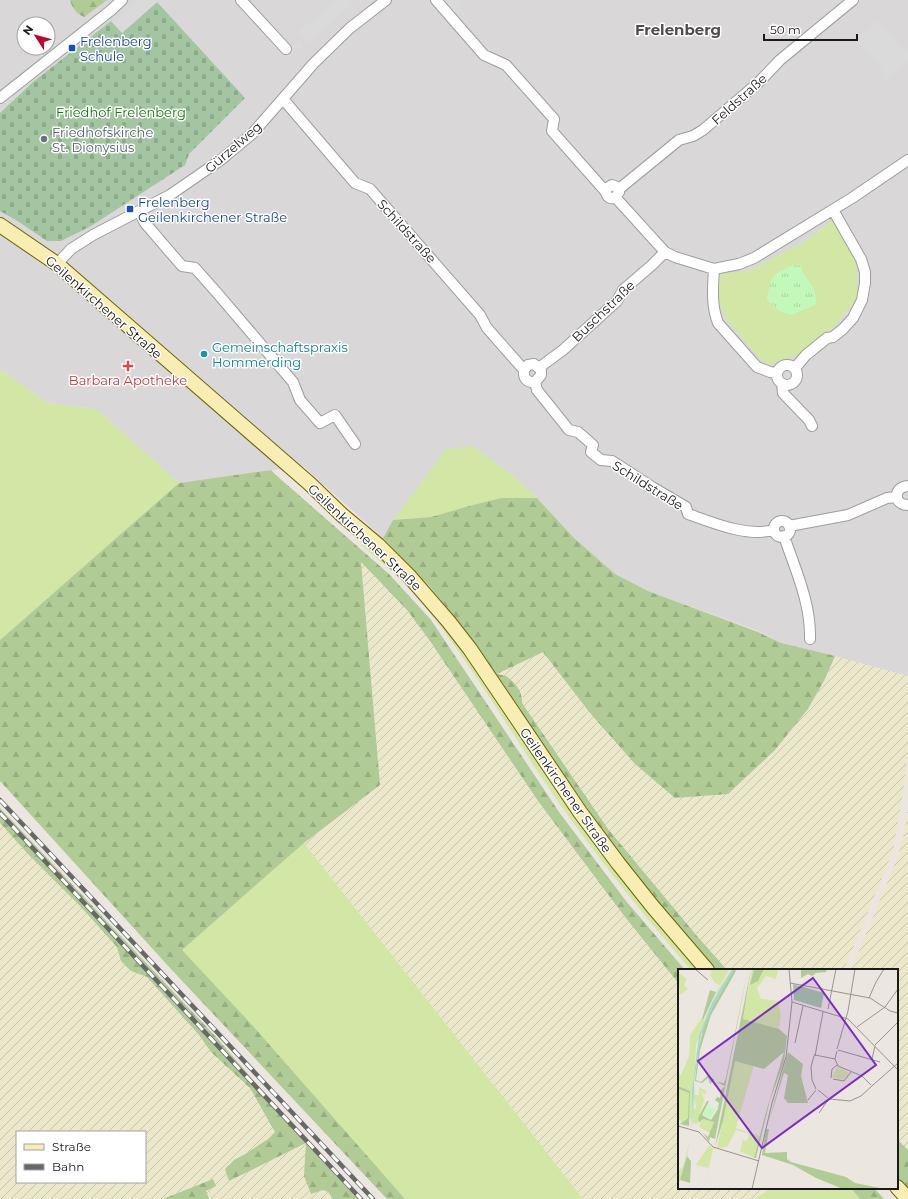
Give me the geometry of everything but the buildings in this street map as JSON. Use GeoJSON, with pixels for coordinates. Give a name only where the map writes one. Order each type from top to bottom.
{"type":"FeatureCollection","features":[{"type":"Feature","properties":{"kind":"main road","name":"Geilenkirchener Straße"},"geometry":{"type":"LineString","coordinates":[[0,225],[56,264],[310,484],[340,514],[378,545],[410,576],[470,649],[580,812],[618,863],[653,907],[707,969]]}},
{"type":"Feature","properties":{"kind":"main road"},"geometry":{"type":"LineString","coordinates":[[898,1188],[908,1199]]}},
{"type":"Feature","properties":{"kind":"street"},"geometry":{"type":"LineString","coordinates":[[0,98],[122,0]]}},
{"type":"Feature","properties":{"kind":"street"},"geometry":{"type":"LineString","coordinates":[[241,0],[286,49]]}},
{"type":"Feature","properties":{"kind":"street","name":"Gürzelweg"},"geometry":{"type":"LineString","coordinates":[[56,264],[71,249],[88,238],[170,195],[222,159],[252,134],[314,63],[350,28],[386,0]]}},
{"type":"Feature","properties":{"kind":"street"},"geometry":{"type":"LineString","coordinates":[[436,0],[484,55],[506,65],[554,119],[552,131],[605,192],[607,188],[612,185],[616,186],[617,193],[665,252],[690,263],[714,269],[739,264],[754,258],[852,198],[908,160]]}},
{"type":"Feature","properties":{"kind":"street","name":"Feldstraße"},"geometry":{"type":"LineString","coordinates":[[617,193],[679,140],[693,136],[703,130],[759,82],[780,60],[852,0]]}},
{"type":"Feature","properties":{"kind":"street","name":"Schildstraße"},"geometry":{"type":"LineString","coordinates":[[283,99],[355,183],[370,189],[480,315],[487,328],[524,370],[526,379],[536,382],[537,390],[569,430],[578,432],[593,446],[591,452],[601,460],[612,461],[652,487],[686,506],[688,514],[724,527],[765,533],[774,530],[776,523],[780,521],[784,521],[789,526],[848,515],[887,498],[897,497]]}},
{"type":"Feature","properties":{"kind":"street"},"geometry":{"type":"LineString","coordinates":[[795,368],[806,355],[827,338],[834,337],[843,329],[853,318],[862,300],[865,283],[861,259],[833,210]]}},
{"type":"Feature","properties":{"kind":"street"},"geometry":{"type":"LineString","coordinates":[[139,211],[145,223],[182,266],[195,268],[231,309],[293,382],[300,400],[320,423],[335,415],[355,444]]}},
{"type":"Feature","properties":{"kind":"street","name":"Buschstraße"},"geometry":{"type":"LineString","coordinates":[[540,367],[563,350],[617,301],[623,290],[665,252]]}},
{"type":"Feature","properties":{"kind":"street"},"geometry":{"type":"LineString","coordinates":[[714,269],[712,303],[714,314],[718,323],[757,367],[777,373]]}},
{"type":"Feature","properties":{"kind":"street"},"geometry":{"type":"LineString","coordinates":[[524,370],[531,364],[540,367],[541,376],[536,382]]}},
{"type":"Feature","properties":{"kind":"street"},"geometry":{"type":"LineString","coordinates":[[782,384],[786,385],[794,383],[798,375],[792,365],[781,366],[777,373],[778,379],[782,384],[783,393],[804,414],[812,426]]}},
{"type":"Feature","properties":{"kind":"street"},"geometry":{"type":"LineString","coordinates":[[908,486],[903,487],[897,493],[899,501],[902,504],[908,505]]}},
{"type":"Feature","properties":{"kind":"street"},"geometry":{"type":"LineString","coordinates":[[774,530],[778,535],[784,536],[788,534],[790,530],[789,526]]}},
{"type":"Feature","properties":{"kind":"street"},"geometry":{"type":"LineString","coordinates":[[784,536],[807,604],[810,624],[810,639]]}},
{"type":"Feature","properties":{"kind":"shaded area"},"geometry":{"type":"Polygon","coordinates":[[[0,0],[908,0],[908,677],[781,643],[758,631],[648,591],[615,574],[573,537],[537,498],[513,476],[473,446],[393,520],[383,538],[304,467],[271,470],[179,483],[96,409],[47,403],[0,369],[0,0]]]}},
{"type":"Feature","properties":{"kind":"shaded area"},"geometry":{"type":"Polygon","coordinates":[[[138,0],[155,0],[157,2],[122,33],[113,23],[138,0]]]}},
{"type":"Feature","properties":{"kind":"shaded area"},"geometry":{"type":"Polygon","coordinates":[[[333,0],[356,0],[308,45],[298,32],[334,2],[333,0]]]}},
{"type":"Feature","properties":{"kind":"shaded area"},"geometry":{"type":"Polygon","coordinates":[[[447,0],[453,0],[470,19],[462,26],[443,4],[447,0]]]}},
{"type":"Feature","properties":{"kind":"shaded area"},"geometry":{"type":"Polygon","coordinates":[[[879,20],[908,54],[908,62],[888,77],[856,38],[879,20]]]}},
{"type":"Feature","properties":{"kind":"shaded area"},"geometry":{"type":"Polygon","coordinates":[[[299,40],[303,46],[288,59],[284,54],[299,40]]]}},
{"type":"Feature","properties":{"kind":"shaded area"},"geometry":{"type":"Polygon","coordinates":[[[361,561],[407,610],[430,641],[538,801],[625,917],[678,983],[678,1189],[770,1189],[755,1199],[583,1199],[304,843],[380,785],[361,561]]]}},
{"type":"Feature","properties":{"kind":"shaded area"},"geometry":{"type":"Polygon","coordinates":[[[543,652],[590,713],[728,794],[775,750],[808,709],[825,679],[835,656],[908,676],[908,754],[893,851],[844,969],[726,969],[608,829],[522,703],[523,697],[496,674],[543,652]]]}},
{"type":"Feature","properties":{"kind":"shaded area"},"geometry":{"type":"Polygon","coordinates":[[[908,807],[908,1150],[898,1140],[898,969],[851,969],[896,861],[903,838],[908,807]]]}},
{"type":"Feature","properties":{"kind":"shaded area"},"geometry":{"type":"Polygon","coordinates":[[[0,823],[27,853],[80,906],[117,947],[121,961],[131,971],[147,977],[199,1035],[211,1052],[250,1088],[275,1132],[268,1139],[234,1160],[229,1181],[306,1142],[357,1199],[189,1199],[216,1186],[213,1179],[163,1199],[0,1199],[0,823]]]}},
{"type":"Feature","properties":{"kind":"green space"},"geometry":{"type":"Polygon","coordinates":[[[70,0],[107,0],[84,17],[75,10],[70,0]]]}},
{"type":"Feature","properties":{"kind":"green space","name":"Friedhof Frelenberg"},"geometry":{"type":"Polygon","coordinates":[[[157,2],[245,98],[189,154],[185,165],[91,226],[61,241],[47,241],[0,211],[0,113],[33,82],[111,21],[122,33],[157,2]]]}},
{"type":"Feature","properties":{"kind":"green space"},"geometry":{"type":"Polygon","coordinates":[[[835,219],[856,261],[858,297],[834,327],[800,354],[770,364],[762,361],[727,320],[717,300],[718,274],[750,270],[803,242],[835,219]]]}},
{"type":"Feature","properties":{"kind":"green space"},"geometry":{"type":"Polygon","coordinates":[[[793,265],[801,266],[805,276],[815,291],[816,304],[792,315],[781,312],[767,300],[773,277],[793,265]]]}},
{"type":"Feature","properties":{"kind":"green space"},"geometry":{"type":"Polygon","coordinates":[[[0,369],[47,403],[96,409],[179,483],[0,640],[0,369]]]}},
{"type":"Feature","properties":{"kind":"green space"},"geometry":{"type":"Polygon","coordinates":[[[473,446],[513,476],[537,498],[501,498],[431,517],[393,520],[446,449],[473,446]]]}},
{"type":"Feature","properties":{"kind":"green space"},"geometry":{"type":"Polygon","coordinates":[[[271,470],[389,574],[431,620],[559,812],[626,901],[684,969],[678,969],[678,983],[625,917],[538,801],[430,641],[407,610],[361,562],[380,785],[304,843],[182,950],[253,1026],[405,1199],[387,1199],[170,968],[0,781],[0,640],[179,483],[271,470]]]}},
{"type":"Feature","properties":{"kind":"green space"},"geometry":{"type":"Polygon","coordinates":[[[501,498],[537,498],[573,537],[615,574],[648,591],[758,632],[781,643],[835,656],[825,679],[808,709],[775,750],[728,794],[675,798],[635,764],[590,713],[543,652],[497,674],[506,676],[515,684],[520,691],[522,703],[608,829],[726,969],[714,969],[622,859],[465,630],[430,587],[383,538],[393,520],[431,517],[501,498]]]}},
{"type":"Feature","properties":{"kind":"green space"},"geometry":{"type":"Polygon","coordinates":[[[364,543],[389,564],[434,612],[562,800],[652,918],[697,969],[690,969],[631,899],[593,850],[539,774],[491,699],[433,617],[402,581],[361,545],[364,543]]]}},
{"type":"Feature","properties":{"kind":"green space"},"geometry":{"type":"Polygon","coordinates":[[[0,808],[217,1038],[306,1142],[358,1199],[333,1199],[328,1192],[323,1190],[311,1194],[304,1176],[306,1143],[229,1181],[225,1169],[234,1160],[268,1139],[275,1132],[250,1088],[211,1052],[199,1035],[147,977],[131,971],[121,961],[117,947],[80,906],[27,853],[0,823],[0,808]]]}},
{"type":"Feature","properties":{"kind":"green space"},"geometry":{"type":"Polygon","coordinates":[[[304,843],[583,1199],[405,1199],[181,950],[304,843]]]}},
{"type":"Feature","properties":{"kind":"green space"},"geometry":{"type":"Polygon","coordinates":[[[898,1140],[908,1150],[908,1188],[898,1179],[898,1140]]]}},
{"type":"Feature","properties":{"kind":"green space"},"geometry":{"type":"Polygon","coordinates":[[[213,1179],[216,1186],[206,1191],[209,1199],[163,1199],[213,1179]]]}},
{"type":"Feature","properties":{"kind":"green space"},"geometry":{"type":"Polygon","coordinates":[[[770,1189],[852,1189],[860,1199],[755,1199],[770,1189]]]}},
{"type":"Feature","properties":{"kind":"green space"},"geometry":{"type":"Polygon","coordinates":[[[852,1189],[875,1189],[884,1199],[860,1199],[852,1189]]]}},
{"type":"Feature","properties":{"kind":"railway"},"geometry":{"type":"LineString","coordinates":[[0,800],[373,1199]]}},
{"type":"Feature","properties":{"kind":"railway"},"geometry":{"type":"LineString","coordinates":[[0,813],[361,1199]]}},
{"type":"Feature","properties":{"kind":"place","name":"Frelenberg Schule"},"geometry":{"type":"Point","coordinates":[72,48]}},
{"type":"Feature","properties":{"kind":"place","name":"Friedhofskirche St. Dionysius"},"geometry":{"type":"Point","coordinates":[44,139]}},
{"type":"Feature","properties":{"kind":"place","name":"Frelenberg Geilenkirchener Straße"},"geometry":{"type":"Point","coordinates":[130,209]}},
{"type":"Feature","properties":{"kind":"place","name":"Gemeinschaftspraxis Hommerding"},"geometry":{"type":"Point","coordinates":[204,354]}},
{"type":"Feature","properties":{"kind":"place","name":"Barbara Apotheke"},"geometry":{"type":"Point","coordinates":[128,366]}},
{"type":"Feature","properties":{"kind":"district","name":"Frelenberg"},"geometry":{"type":"Point","coordinates":[678,29]}}]}
